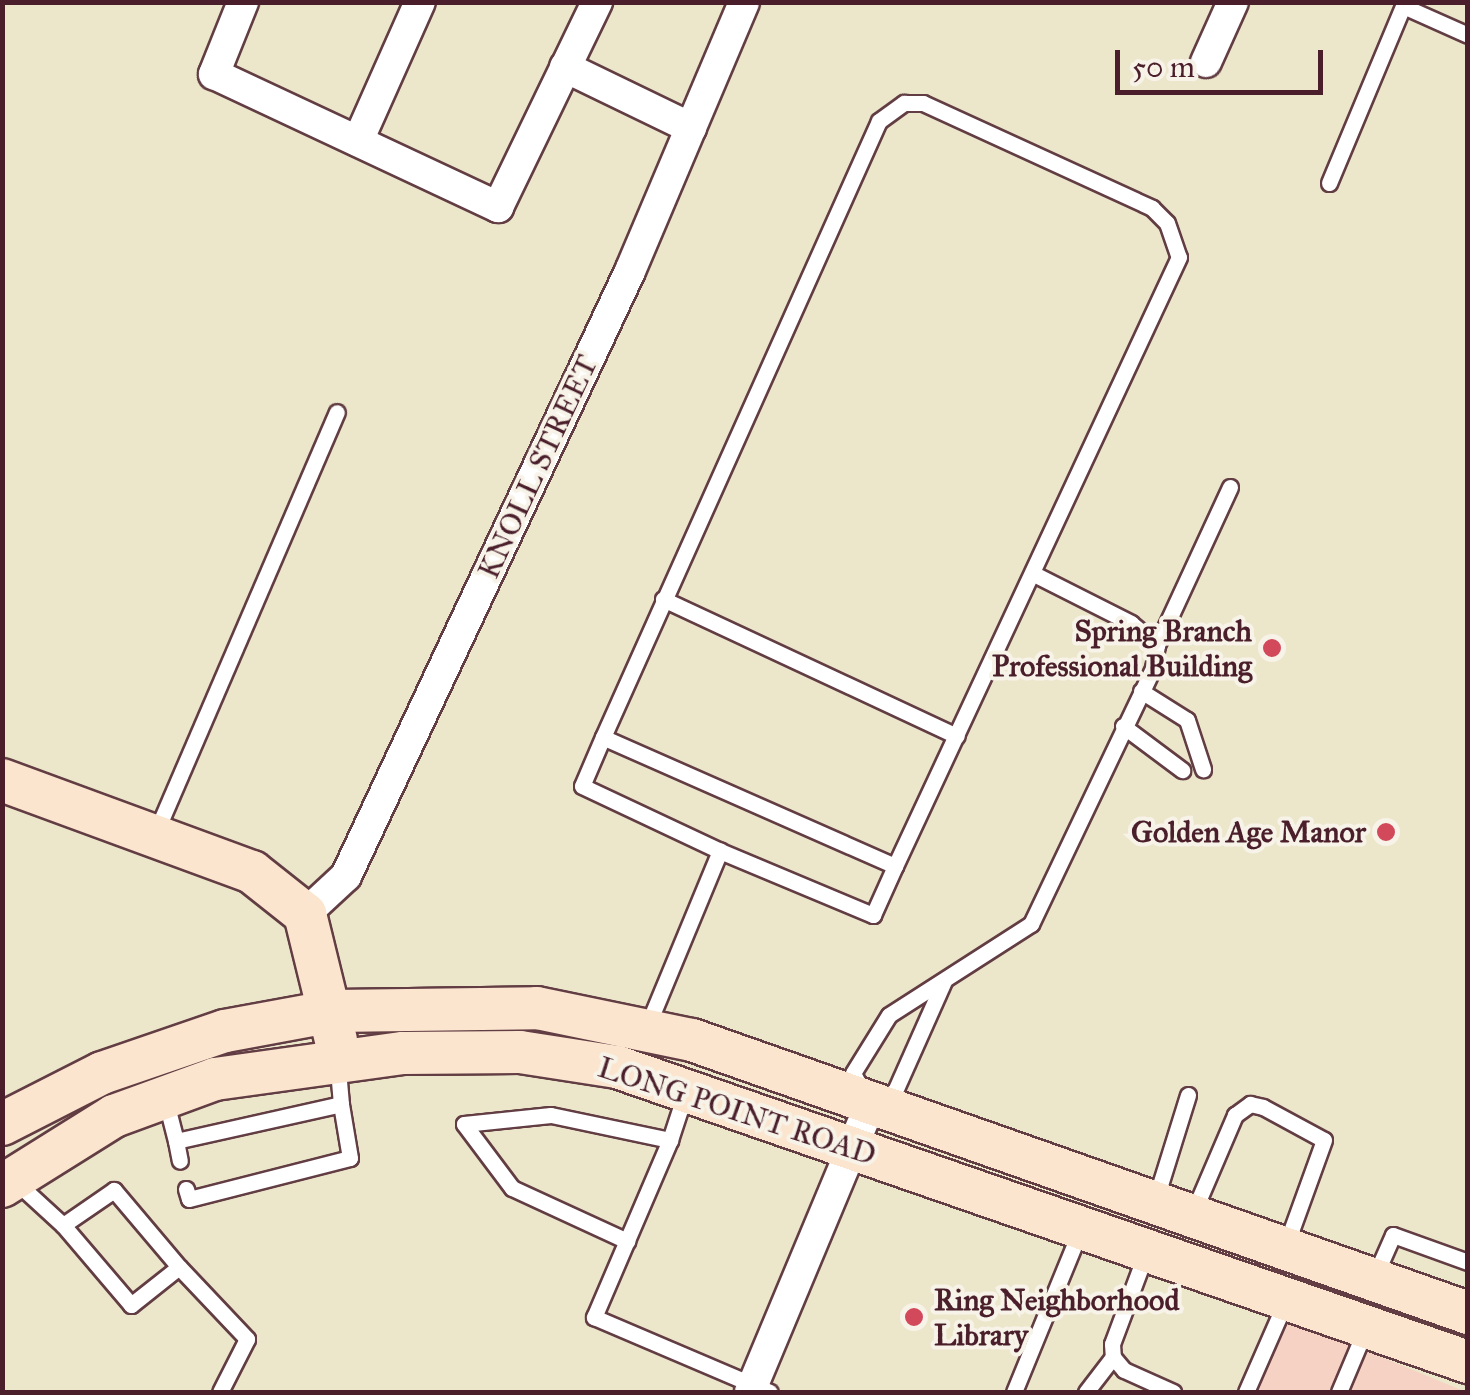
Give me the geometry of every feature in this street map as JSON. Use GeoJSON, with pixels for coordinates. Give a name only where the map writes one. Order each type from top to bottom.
{"type":"FeatureCollection","features":[{"type":"Feature","properties":{"kind":"main road"},"geometry":{"type":"LineString","coordinates":[[2,780],[252,872],[305,914],[334,1011],[338,1060]]}},
{"type":"Feature","properties":{"kind":"main road","name":"LONG POINT ROAD"},"geometry":{"type":"LineString","coordinates":[[2,1124],[160,1050],[225,1030],[334,1011],[491,1004],[692,1040],[1468,1313]]}},
{"type":"Feature","properties":{"kind":"main road","name":"LONG POINT ROAD"},"geometry":{"type":"LineString","coordinates":[[8,1183],[114,1116],[164,1094],[215,1079],[338,1060],[520,1052],[617,1067],[1368,1324],[1468,1362]]}},
{"type":"Feature","properties":{"kind":"street"},"geometry":{"type":"LineString","coordinates":[[242,2],[214,74],[498,206],[596,2]]}},
{"type":"Feature","properties":{"kind":"street"},"geometry":{"type":"LineString","coordinates":[[358,141],[420,2]]}},
{"type":"Feature","properties":{"kind":"street","name":"KNOLL STREET"},"geometry":{"type":"LineString","coordinates":[[305,914],[346,876],[691,128],[744,2]]}},
{"type":"Feature","properties":{"kind":"street"},"geometry":{"type":"LineString","coordinates":[[1206,62],[1233,2]]}},
{"type":"Feature","properties":{"kind":"street"},"geometry":{"type":"LineString","coordinates":[[566,67],[691,128]]}},
{"type":"Feature","properties":{"kind":"street"},"geometry":{"type":"LineString","coordinates":[[758,1390],[870,1105]]}},
{"type":"Feature","properties":{"kind":"lane"},"geometry":{"type":"LineString","coordinates":[[1329,183],[1403,6],[1468,35]]}},
{"type":"Feature","properties":{"kind":"lane"},"geometry":{"type":"LineString","coordinates":[[904,103],[923,103],[1152,208],[1167,224],[1179,257],[1036,575],[873,914],[720,851],[582,786],[663,599],[879,122],[904,103]]}},
{"type":"Feature","properties":{"kind":"lane"},"geometry":{"type":"LineString","coordinates":[[155,836],[337,412]]}},
{"type":"Feature","properties":{"kind":"lane"},"geometry":{"type":"LineString","coordinates":[[944,981],[895,1091],[870,1105],[853,1073],[865,1048],[911,996],[944,981],[1032,924],[1230,488]]}},
{"type":"Feature","properties":{"kind":"lane"},"geometry":{"type":"LineString","coordinates":[[1036,575],[1131,623],[1157,645]]}},
{"type":"Feature","properties":{"kind":"lane"},"geometry":{"type":"LineString","coordinates":[[663,599],[957,736]]}},
{"type":"Feature","properties":{"kind":"lane"},"geometry":{"type":"LineString","coordinates":[[1141,691],[1187,720],[1204,769]]}},
{"type":"Feature","properties":{"kind":"lane"},"geometry":{"type":"LineString","coordinates":[[1123,726],[1182,770]]}},
{"type":"Feature","properties":{"kind":"lane"},"geometry":{"type":"LineString","coordinates":[[603,737],[895,866]]}},
{"type":"Feature","properties":{"kind":"lane"},"geometry":{"type":"LineString","coordinates":[[645,1032],[720,851]]}},
{"type":"Feature","properties":{"kind":"lane"},"geometry":{"type":"LineString","coordinates":[[186,1189],[188,1200],[282,1170],[350,1158],[338,1060]]}},
{"type":"Feature","properties":{"kind":"lane"},"geometry":{"type":"LineString","coordinates":[[686,1090],[670,1140],[594,1317],[758,1390]]}},
{"type":"Feature","properties":{"kind":"lane"},"geometry":{"type":"LineString","coordinates":[[164,1094],[180,1161]]}},
{"type":"Feature","properties":{"kind":"lane"},"geometry":{"type":"LineString","coordinates":[[1172,1211],[1188,1095]]}},
{"type":"Feature","properties":{"kind":"lane"},"geometry":{"type":"LineString","coordinates":[[176,1141],[341,1104]]}},
{"type":"Feature","properties":{"kind":"lane"},"geometry":{"type":"LineString","coordinates":[[1172,1211],[1234,1115],[1250,1104],[1263,1107],[1324,1140],[1284,1248]]}},
{"type":"Feature","properties":{"kind":"lane"},"geometry":{"type":"LineString","coordinates":[[626,1241],[512,1188],[464,1124],[551,1115],[670,1140]]}},
{"type":"Feature","properties":{"kind":"lane"},"geometry":{"type":"LineString","coordinates":[[269,1120],[274,1137]]}},
{"type":"Feature","properties":{"kind":"lane"},"geometry":{"type":"LineString","coordinates":[[8,1183],[64,1225],[131,1305],[179,1267]]}},
{"type":"Feature","properties":{"kind":"lane"},"geometry":{"type":"LineString","coordinates":[[64,1225],[114,1190],[247,1339],[220,1392]]}},
{"type":"Feature","properties":{"kind":"lane"},"geometry":{"type":"LineString","coordinates":[[1014,1392],[1081,1227]]}},
{"type":"Feature","properties":{"kind":"lane"},"geometry":{"type":"LineString","coordinates":[[1374,1278],[1393,1235],[1468,1262]]}},
{"type":"Feature","properties":{"kind":"lane"},"geometry":{"type":"LineString","coordinates":[[1147,1250],[1112,1344],[1113,1357],[1124,1370],[1173,1392]]}},
{"type":"Feature","properties":{"kind":"lane"},"geometry":{"type":"LineString","coordinates":[[1246,1392],[1288,1297]]}},
{"type":"Feature","properties":{"kind":"lane"},"geometry":{"type":"LineString","coordinates":[[1340,1392],[1368,1324]]}},
{"type":"Feature","properties":{"kind":"lane"},"geometry":{"type":"LineString","coordinates":[[1086,1392],[1113,1357]]}},
{"type":"Feature","properties":{"kind":"shaded area"},"geometry":{"type":"Polygon","coordinates":[[[1284,1317],[1466,1392],[1253,1392],[1284,1317]]]}},
{"type":"Feature","properties":{"kind":"place","name":"Spring Branch Professional Building"},"geometry":{"type":"Point","coordinates":[1272,648]}},
{"type":"Feature","properties":{"kind":"place","name":"Golden Age Manor"},"geometry":{"type":"Point","coordinates":[1386,832]}},
{"type":"Feature","properties":{"kind":"place","name":"Ring Neighborhood Library"},"geometry":{"type":"Point","coordinates":[914,1317]}}]}
